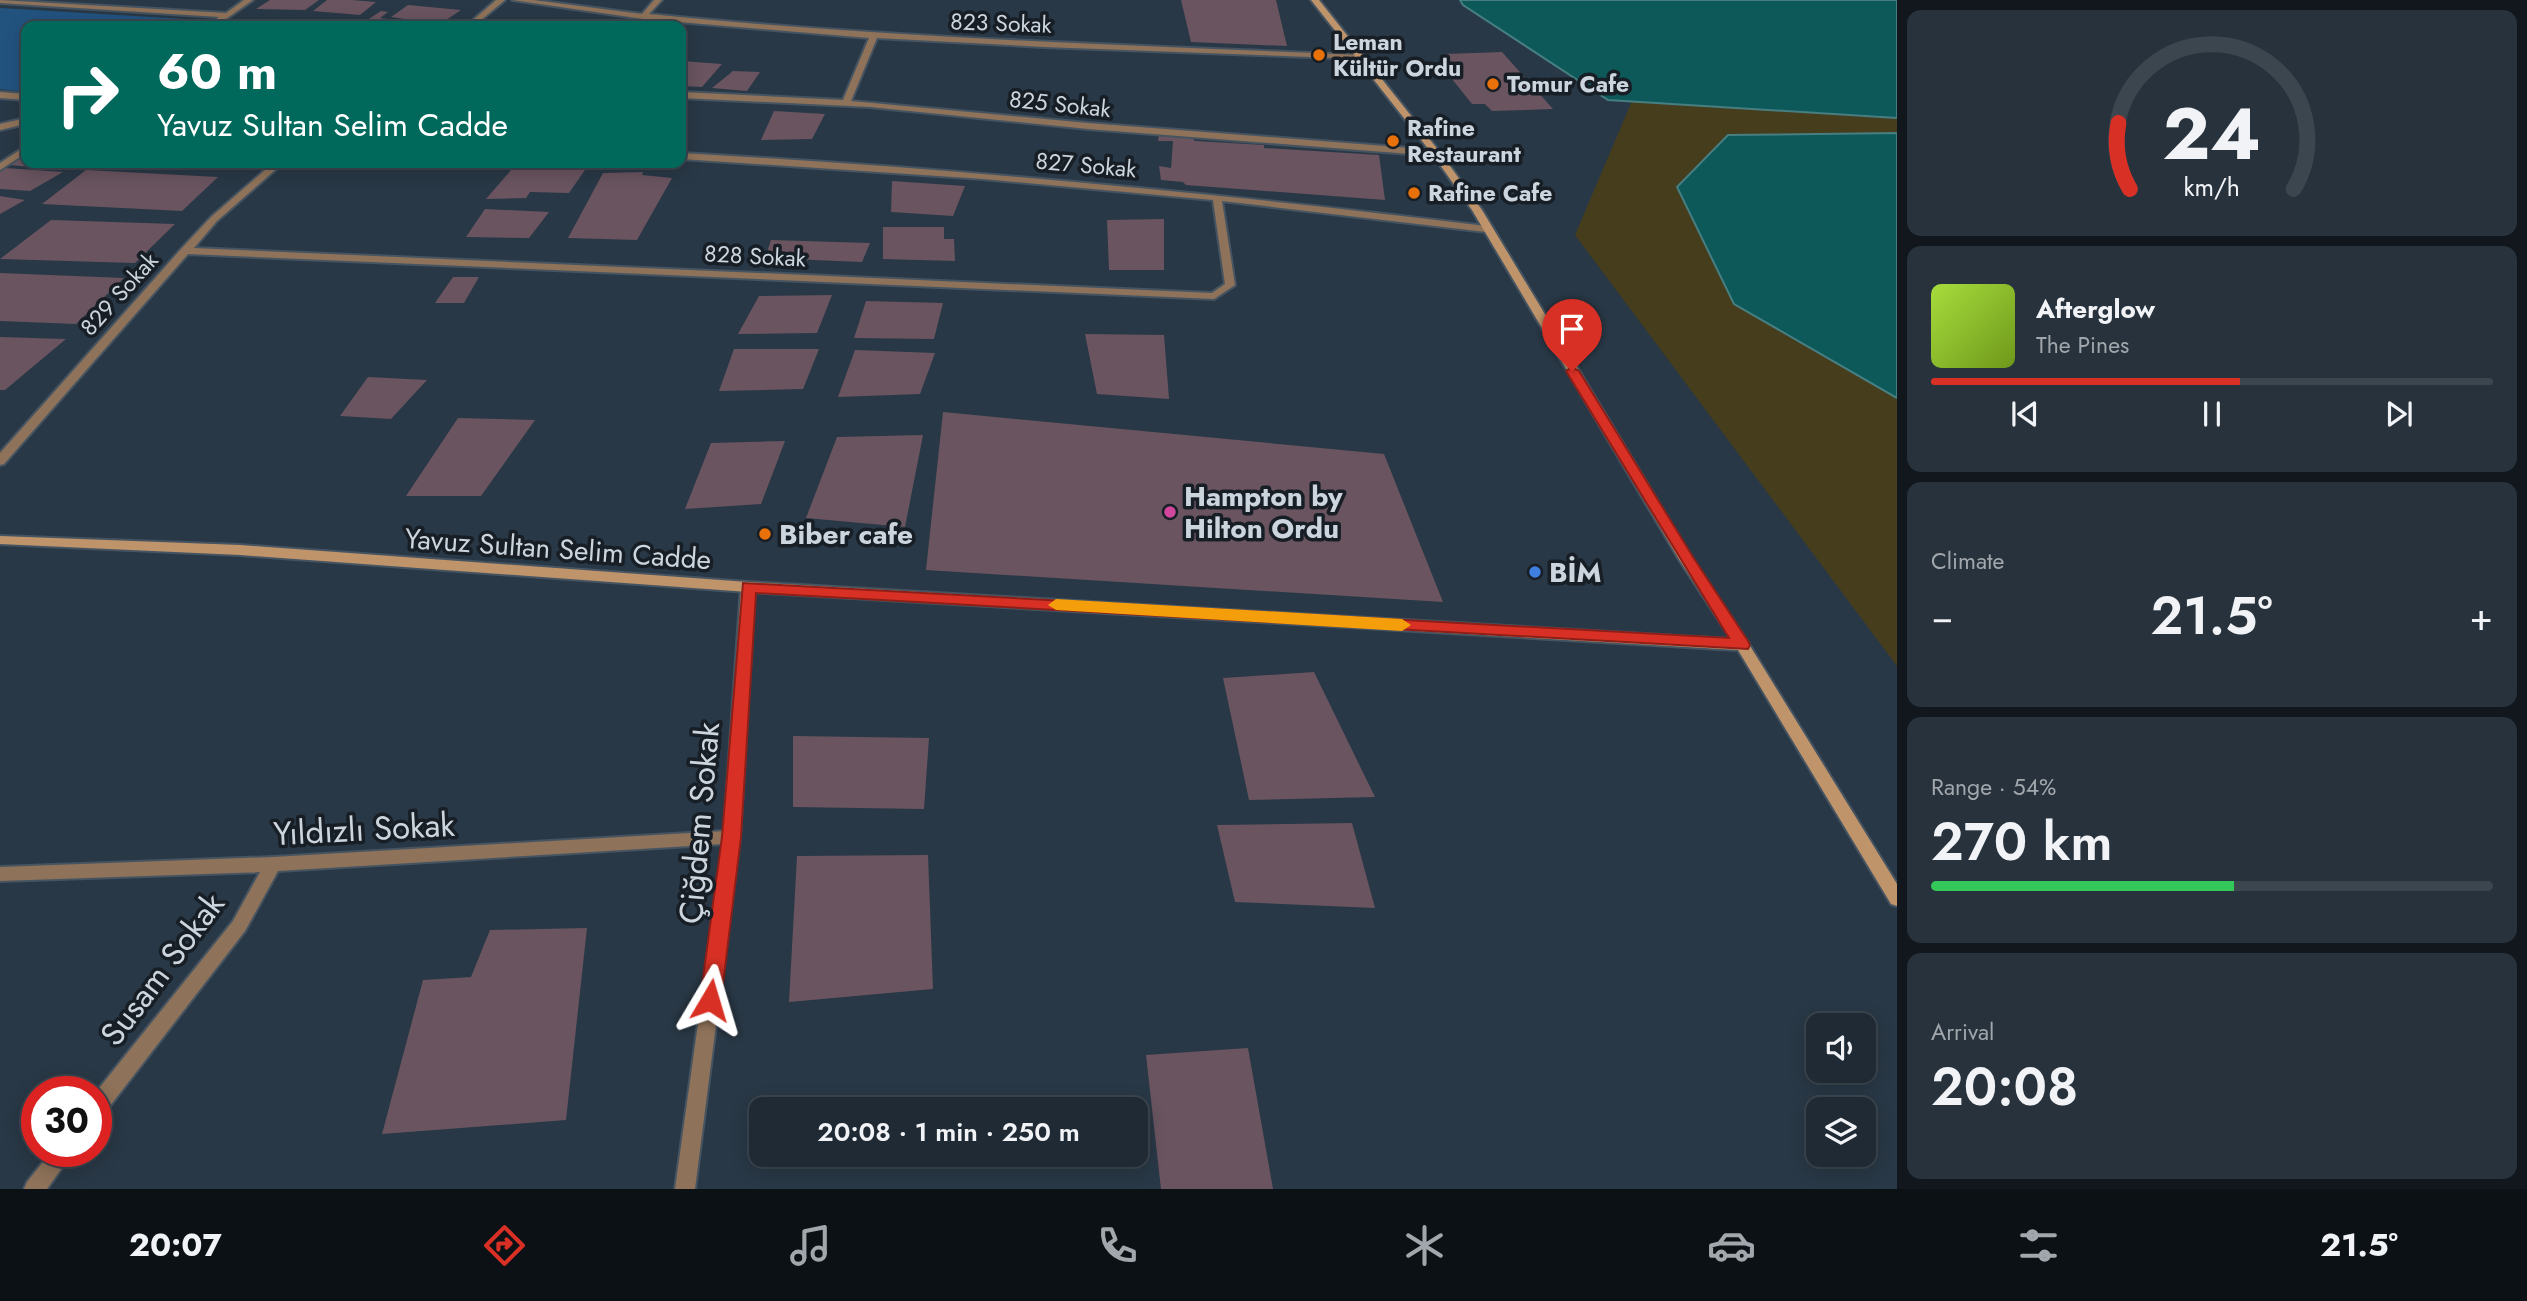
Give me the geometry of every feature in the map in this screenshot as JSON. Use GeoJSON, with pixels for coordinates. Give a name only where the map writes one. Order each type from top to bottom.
{"type":"FeatureCollection","features":[{"type":"Feature","properties":{"kind":"main road"},"geometry":{"type":"LineString","coordinates":[[1315,0],[1436,153],[1477,210],[1687,561],[1742,645],[1897,899]]}},
{"type":"Feature","properties":{"kind":"main road","name":"Yavuz Sultan Selim Cadde"},"geometry":{"type":"LineString","coordinates":[[0,540],[240,550],[748,587],[1742,645]]}},
{"type":"Feature","properties":{"kind":"street"},"geometry":{"type":"LineString","coordinates":[[219,21],[249,0]]}},
{"type":"Feature","properties":{"kind":"street"},"geometry":{"type":"LineString","coordinates":[[476,21],[501,0]]}},
{"type":"Feature","properties":{"kind":"street","name":"823 Sokak"},"geometry":{"type":"LineString","coordinates":[[516,0],[685,21]]}},
{"type":"Feature","properties":{"kind":"street"},"geometry":{"type":"LineString","coordinates":[[643,17],[658,0]]}},
{"type":"Feature","properties":{"kind":"street"},"geometry":{"type":"LineString","coordinates":[[0,1],[228,15]]}},
{"type":"Feature","properties":{"kind":"street","name":"823 Sokak"},"geometry":{"type":"LineString","coordinates":[[686,21],[821,34],[1361,57]]}},
{"type":"Feature","properties":{"kind":"street"},"geometry":{"type":"LineString","coordinates":[[846,103],[874,36]]}},
{"type":"Feature","properties":{"kind":"street"},"geometry":{"type":"LineString","coordinates":[[0,94],[21,96]]}},
{"type":"Feature","properties":{"kind":"street","name":"825 Sokak"},"geometry":{"type":"LineString","coordinates":[[686,95],[846,103],[1088,127],[1436,153]]}},
{"type":"Feature","properties":{"kind":"street"},"geometry":{"type":"LineString","coordinates":[[0,127],[21,122]]}},
{"type":"Feature","properties":{"kind":"street"},"geometry":{"type":"LineString","coordinates":[[0,167],[21,152]]}},
{"type":"Feature","properties":{"kind":"street","name":"827 Sokak"},"geometry":{"type":"LineString","coordinates":[[686,156],[872,166],[1290,203],[1486,229]]}},
{"type":"Feature","properties":{"kind":"street","name":"829 Sokak"},"geometry":{"type":"LineString","coordinates":[[0,461],[214,219],[272,168]]}},
{"type":"Feature","properties":{"kind":"street","name":"828 Sokak"},"geometry":{"type":"LineString","coordinates":[[186,251],[1214,296],[1230,285],[1217,197]]}},
{"type":"Feature","properties":{"kind":"street","name":"Çiğdem Sokak"},"geometry":{"type":"LineString","coordinates":[[685,1189],[732,837],[748,587]]}},
{"type":"Feature","properties":{"kind":"street","name":"Yıldızlı Sokak"},"geometry":{"type":"LineString","coordinates":[[0,874],[273,864],[732,837]]}},
{"type":"Feature","properties":{"kind":"street","name":"Susam Sokak"},"geometry":{"type":"LineString","coordinates":[[112,1088],[239,926],[273,864]]}},
{"type":"Feature","properties":{"kind":"street"},"geometry":{"type":"LineString","coordinates":[[34,1189],[51,1167]]}},
{"type":"Feature","properties":{"kind":"shaded area"},"geometry":{"type":"Polygon","coordinates":[[[1460,0],[1897,0],[1897,118],[1608,100],[1463,5],[1460,0]]]}},
{"type":"Feature","properties":{"kind":"shaded area"},"geometry":{"type":"Polygon","coordinates":[[[0,8],[202,20],[21,21],[21,91],[0,89],[0,8]]]}},
{"type":"Feature","properties":{"kind":"shaded area"},"geometry":{"type":"Polygon","coordinates":[[[1897,133],[1897,398],[1734,304],[1677,187],[1728,135],[1897,133]]]}},
{"type":"Feature","properties":{"kind":"sand"},"geometry":{"type":"Polygon","coordinates":[[[1632,101],[1897,118],[1897,137],[1734,304],[1897,398],[1897,666],[1575,235],[1632,101]]]}},
{"type":"Feature","properties":{"kind":"building"},"geometry":{"type":"Polygon","coordinates":[[[270,0],[319,0],[305,10],[256,9],[270,0]]]}},
{"type":"Feature","properties":{"kind":"building"},"geometry":{"type":"Polygon","coordinates":[[[327,0],[376,2],[360,15],[313,11],[327,0]]]}},
{"type":"Feature","properties":{"kind":"building"},"geometry":{"type":"Polygon","coordinates":[[[1181,0],[1276,0],[1287,46],[1191,42],[1181,0]]]}},
{"type":"Feature","properties":{"kind":"building"},"geometry":{"type":"Polygon","coordinates":[[[408,5],[461,10],[444,21],[391,17],[408,5]]]}},
{"type":"Feature","properties":{"kind":"building"},"geometry":{"type":"Polygon","coordinates":[[[381,11],[388,12],[380,18],[402,21],[366,21],[381,11]]]}},
{"type":"Feature","properties":{"kind":"building","name":"Tomur Cafe"},"geometry":{"type":"Polygon","coordinates":[[[1502,52],[1553,109],[1492,111],[1485,104],[1472,104],[1440,64],[1451,63],[1444,54],[1502,52]]]}},
{"type":"Feature","properties":{"kind":"building"},"geometry":{"type":"Polygon","coordinates":[[[686,61],[722,64],[702,87],[686,86],[686,61]]]}},
{"type":"Feature","properties":{"kind":"building"},"geometry":{"type":"Polygon","coordinates":[[[733,71],[760,72],[747,91],[712,88],[733,71]]]}},
{"type":"Feature","properties":{"kind":"building"},"geometry":{"type":"Polygon","coordinates":[[[774,111],[825,114],[812,139],[761,140],[774,111]]]}},
{"type":"Feature","properties":{"kind":"building"},"geometry":{"type":"Polygon","coordinates":[[[1159,135],[1191,137],[1195,141],[1264,145],[1264,148],[1379,155],[1385,200],[1186,185],[1183,182],[1161,180],[1159,166],[1171,168],[1173,141],[1158,141],[1159,135]]]}},
{"type":"Feature","properties":{"kind":"building"},"geometry":{"type":"Polygon","coordinates":[[[21,157],[21,166],[10,165],[21,157]]]}},
{"type":"Feature","properties":{"kind":"building"},"geometry":{"type":"Polygon","coordinates":[[[5,168],[63,172],[30,191],[0,189],[0,171],[5,168]]]}},
{"type":"Feature","properties":{"kind":"building"},"geometry":{"type":"Polygon","coordinates":[[[513,168],[586,168],[569,193],[530,192],[526,198],[486,199],[513,168]]]}},
{"type":"Feature","properties":{"kind":"building"},"geometry":{"type":"Polygon","coordinates":[[[86,170],[218,177],[182,211],[42,204],[86,170]]]}},
{"type":"Feature","properties":{"kind":"building"},"geometry":{"type":"Polygon","coordinates":[[[643,172],[642,175],[672,178],[637,240],[568,238],[603,173],[643,172]]]}},
{"type":"Feature","properties":{"kind":"building"},"geometry":{"type":"Polygon","coordinates":[[[892,181],[965,186],[953,216],[891,212],[892,181]]]}},
{"type":"Feature","properties":{"kind":"building"},"geometry":{"type":"Polygon","coordinates":[[[0,196],[25,200],[0,214],[0,196]]]}},
{"type":"Feature","properties":{"kind":"building"},"geometry":{"type":"Polygon","coordinates":[[[485,209],[549,212],[529,238],[466,237],[485,209]]]}},
{"type":"Feature","properties":{"kind":"building"},"geometry":{"type":"Polygon","coordinates":[[[1164,219],[1164,270],[1109,270],[1107,220],[1164,219]]]}},
{"type":"Feature","properties":{"kind":"building"},"geometry":{"type":"Polygon","coordinates":[[[51,220],[175,224],[135,263],[0,259],[51,220]]]}},
{"type":"Feature","properties":{"kind":"building"},"geometry":{"type":"Polygon","coordinates":[[[883,227],[944,227],[944,239],[954,239],[955,261],[883,259],[883,227]]]}},
{"type":"Feature","properties":{"kind":"building"},"geometry":{"type":"Polygon","coordinates":[[[771,240],[870,243],[862,262],[765,258],[771,240]]]}},
{"type":"Feature","properties":{"kind":"building"},"geometry":{"type":"Polygon","coordinates":[[[0,273],[124,278],[76,324],[0,321],[0,273]]]}},
{"type":"Feature","properties":{"kind":"building"},"geometry":{"type":"Polygon","coordinates":[[[453,277],[479,277],[464,303],[435,303],[453,277]]]}},
{"type":"Feature","properties":{"kind":"building"},"geometry":{"type":"Polygon","coordinates":[[[832,295],[817,333],[738,334],[759,296],[832,295]]]}},
{"type":"Feature","properties":{"kind":"building"},"geometry":{"type":"Polygon","coordinates":[[[866,301],[943,303],[934,339],[854,338],[866,301]]]}},
{"type":"Feature","properties":{"kind":"building"},"geometry":{"type":"Polygon","coordinates":[[[1085,334],[1164,335],[1169,399],[1097,394],[1085,334]]]}},
{"type":"Feature","properties":{"kind":"building"},"geometry":{"type":"Polygon","coordinates":[[[0,337],[66,339],[5,390],[0,390],[0,337]]]}},
{"type":"Feature","properties":{"kind":"building"},"geometry":{"type":"Polygon","coordinates":[[[734,349],[819,349],[803,389],[719,391],[734,349]]]}},
{"type":"Feature","properties":{"kind":"building"},"geometry":{"type":"Polygon","coordinates":[[[855,350],[935,353],[920,394],[838,397],[855,350]]]}},
{"type":"Feature","properties":{"kind":"building"},"geometry":{"type":"Polygon","coordinates":[[[368,377],[427,380],[391,419],[340,416],[368,377]]]}},
{"type":"Feature","properties":{"kind":"building","name":"Hampton by Hilton Ordu"},"geometry":{"type":"Polygon","coordinates":[[[943,412],[1384,454],[1443,602],[926,570],[943,412]]]}},
{"type":"Feature","properties":{"kind":"building"},"geometry":{"type":"Polygon","coordinates":[[[458,418],[535,420],[481,496],[406,496],[458,418]]]}},
{"type":"Feature","properties":{"kind":"building"},"geometry":{"type":"Polygon","coordinates":[[[923,435],[905,527],[806,518],[837,437],[923,435]]]}},
{"type":"Feature","properties":{"kind":"building"},"geometry":{"type":"Polygon","coordinates":[[[785,441],[761,504],[685,509],[711,443],[785,441]]]}},
{"type":"Feature","properties":{"kind":"building"},"geometry":{"type":"Polygon","coordinates":[[[1314,672],[1375,797],[1249,800],[1223,678],[1314,672]]]}},
{"type":"Feature","properties":{"kind":"building"},"geometry":{"type":"Polygon","coordinates":[[[793,736],[929,738],[924,809],[793,807],[793,736]]]}},
{"type":"Feature","properties":{"kind":"building"},"geometry":{"type":"Polygon","coordinates":[[[1352,823],[1375,908],[1235,902],[1217,825],[1352,823]]]}},
{"type":"Feature","properties":{"kind":"building"},"geometry":{"type":"Polygon","coordinates":[[[928,855],[933,989],[789,1002],[797,856],[928,855]]]}},
{"type":"Feature","properties":{"kind":"building"},"geometry":{"type":"Polygon","coordinates":[[[587,928],[566,1120],[382,1134],[423,980],[471,977],[490,930],[587,928]]]}},
{"type":"Feature","properties":{"kind":"building"},"geometry":{"type":"Polygon","coordinates":[[[1248,1048],[1273,1189],[1161,1189],[1146,1055],[1248,1048]]]}},
{"type":"Feature","properties":{"kind":"slow traffic"},"geometry":{"type":"LineString","coordinates":[[1056,605],[1402,625]]}},
{"type":"Feature","properties":{"kind":"place","name":"Leman Kültür Ordu"},"geometry":{"type":"Point","coordinates":[1319,55]}},
{"type":"Feature","properties":{"kind":"place","name":"Tomur Cafe"},"geometry":{"type":"Point","coordinates":[1493,84]}},
{"type":"Feature","properties":{"kind":"place","name":"Rafine Restaurant"},"geometry":{"type":"Point","coordinates":[1393,141]}},
{"type":"Feature","properties":{"kind":"place","name":"Rafine Cafe"},"geometry":{"type":"Point","coordinates":[1414,193]}},
{"type":"Feature","properties":{"kind":"place","name":"Hampton by Hilton Ordu"},"geometry":{"type":"Point","coordinates":[1170,512]}},
{"type":"Feature","properties":{"kind":"place","name":"Biber cafe"},"geometry":{"type":"Point","coordinates":[765,534]}},
{"type":"Feature","properties":{"kind":"place","name":"BİM"},"geometry":{"type":"Point","coordinates":[1535,572]}},
{"type":"Feature","properties":{"kind":"route"},"geometry":{"type":"LineString","coordinates":[[710,1000],[732,837],[748,587],[1742,645],[1687,561],[1572,371]]}}]}
